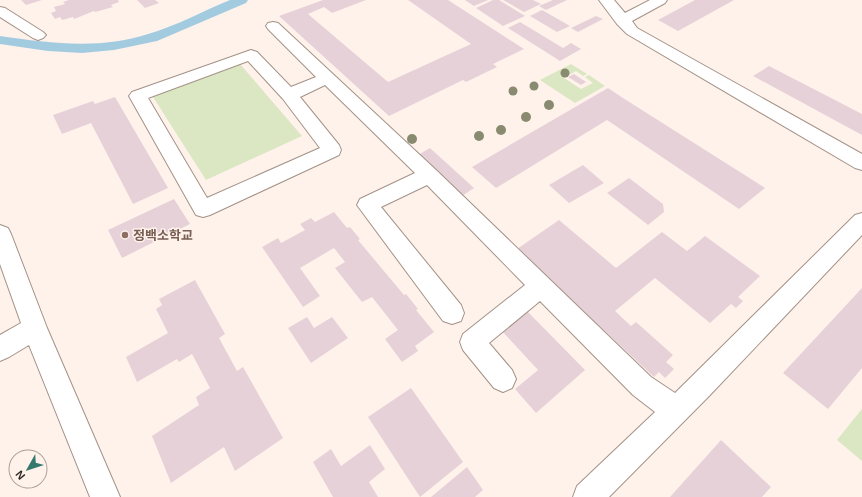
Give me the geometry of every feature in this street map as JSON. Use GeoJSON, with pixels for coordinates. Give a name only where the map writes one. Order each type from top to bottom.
{"type":"FeatureCollection","features":[{"type":"Feature","properties":{"kind":"street"},"geometry":{"type":"LineString","coordinates":[[606,0],[622,21],[632,31],[862,163]]}},
{"type":"Feature","properties":{"kind":"street"},"geometry":{"type":"LineString","coordinates":[[622,21],[660,0]]}},
{"type":"Feature","properties":{"kind":"street"},"geometry":{"type":"LineString","coordinates":[[0,11],[38,36]]}},
{"type":"Feature","properties":{"kind":"street"},"geometry":{"type":"LineString","coordinates":[[273,26],[429,175],[642,386],[675,410]]}},
{"type":"Feature","properties":{"kind":"street"},"geometry":{"type":"LineString","coordinates":[[251,55],[289,95],[332,150],[203,209],[138,96],[251,55]]}},
{"type":"Feature","properties":{"kind":"street"},"geometry":{"type":"LineString","coordinates":[[289,95],[327,78]]}},
{"type":"Feature","properties":{"kind":"street"},"geometry":{"type":"LineString","coordinates":[[429,175],[367,205],[452,313]]}},
{"type":"Feature","properties":{"kind":"street"},"geometry":{"type":"LineString","coordinates":[[588,497],[701,386],[862,221]]}},
{"type":"Feature","properties":{"kind":"street"},"geometry":{"type":"LineString","coordinates":[[0,234],[35,328],[105,497]]}},
{"type":"Feature","properties":{"kind":"street"},"geometry":{"type":"LineString","coordinates":[[502,379],[472,342],[541,286]]}},
{"type":"Feature","properties":{"kind":"street"},"geometry":{"type":"LineString","coordinates":[[0,349],[35,328]]}},
{"type":"Feature","properties":{"kind":"green space"},"geometry":{"type":"Polygon","coordinates":[[[240,64],[302,136],[206,180],[153,97],[240,64]]]}},
{"type":"Feature","properties":{"kind":"green space"},"geometry":{"type":"Polygon","coordinates":[[[571,64],[587,74],[583,76],[576,71],[564,78],[581,89],[593,83],[585,77],[589,75],[605,86],[575,103],[540,80],[571,64]]]}},
{"type":"Feature","properties":{"kind":"green space"},"geometry":{"type":"Polygon","coordinates":[[[862,409],[862,461],[837,440],[862,409]]]}},
{"type":"Feature","properties":{"kind":"building"},"geometry":{"type":"Polygon","coordinates":[[[21,0],[42,0],[26,5],[21,0]]]}},
{"type":"Feature","properties":{"kind":"building"},"geometry":{"type":"Polygon","coordinates":[[[69,0],[118,0],[119,2],[111,5],[113,7],[94,11],[74,19],[73,17],[62,20],[60,17],[55,19],[51,13],[56,11],[54,7],[65,4],[63,2],[69,0]]]}},
{"type":"Feature","properties":{"kind":"building"},"geometry":{"type":"Polygon","coordinates":[[[137,0],[155,0],[159,3],[145,8],[137,0]]]}},
{"type":"Feature","properties":{"kind":"building"},"geometry":{"type":"Polygon","coordinates":[[[323,0],[366,0],[332,13],[324,7],[308,14],[388,82],[471,44],[408,0],[448,0],[524,49],[493,64],[497,67],[466,82],[463,80],[389,116],[279,16],[323,0]]]}},
{"type":"Feature","properties":{"kind":"building"},"geometry":{"type":"Polygon","coordinates":[[[465,0],[488,0],[474,6],[465,0]]]}},
{"type":"Feature","properties":{"kind":"building"},"geometry":{"type":"Polygon","coordinates":[[[493,0],[499,0],[525,16],[503,26],[476,8],[493,0]]]}},
{"type":"Feature","properties":{"kind":"building"},"geometry":{"type":"Polygon","coordinates":[[[503,0],[533,0],[541,4],[524,12],[503,0]]]}},
{"type":"Feature","properties":{"kind":"building"},"geometry":{"type":"Polygon","coordinates":[[[553,0],[567,0],[546,10],[539,6],[553,0]]]}},
{"type":"Feature","properties":{"kind":"building"},"geometry":{"type":"Polygon","coordinates":[[[695,0],[734,0],[678,31],[658,20],[695,0]]]}},
{"type":"Feature","properties":{"kind":"building"},"geometry":{"type":"Polygon","coordinates":[[[542,10],[570,26],[557,32],[530,16],[542,10]]]}},
{"type":"Feature","properties":{"kind":"building"},"geometry":{"type":"Polygon","coordinates":[[[596,16],[603,19],[578,32],[571,28],[596,16]]]}},
{"type":"Feature","properties":{"kind":"building"},"geometry":{"type":"Polygon","coordinates":[[[520,22],[563,48],[571,43],[581,49],[560,61],[508,28],[520,22]]]}},
{"type":"Feature","properties":{"kind":"building"},"geometry":{"type":"Polygon","coordinates":[[[769,66],[862,114],[862,135],[753,76],[769,66]]]}},
{"type":"Feature","properties":{"kind":"building"},"geometry":{"type":"Polygon","coordinates":[[[574,74],[586,82],[581,85],[568,77],[574,74]]]}},
{"type":"Feature","properties":{"kind":"building"},"geometry":{"type":"Polygon","coordinates":[[[608,88],[765,188],[739,209],[607,120],[496,188],[472,167],[608,88]]]}},
{"type":"Feature","properties":{"kind":"building"},"geometry":{"type":"Polygon","coordinates":[[[115,97],[168,188],[133,204],[91,123],[62,134],[53,115],[93,101],[95,104],[115,97]]]}},
{"type":"Feature","properties":{"kind":"building"},"geometry":{"type":"Polygon","coordinates":[[[430,148],[474,188],[462,196],[418,155],[430,148]]]}},
{"type":"Feature","properties":{"kind":"building"},"geometry":{"type":"Polygon","coordinates":[[[583,165],[604,183],[569,203],[549,185],[583,165]]]}},
{"type":"Feature","properties":{"kind":"building"},"geometry":{"type":"Polygon","coordinates":[[[629,178],[663,204],[664,212],[648,225],[607,193],[629,178]]]}},
{"type":"Feature","properties":{"kind":"building"},"geometry":{"type":"Polygon","coordinates":[[[174,199],[190,224],[122,258],[108,230],[174,199]]]}},
{"type":"Feature","properties":{"kind":"building"},"geometry":{"type":"Polygon","coordinates":[[[334,212],[347,228],[350,227],[360,239],[358,240],[404,295],[406,294],[418,309],[416,310],[434,332],[415,346],[418,351],[402,362],[385,339],[398,330],[372,297],[362,302],[335,268],[345,262],[334,248],[300,268],[320,296],[303,307],[262,247],[278,238],[281,243],[305,230],[300,224],[311,218],[315,222],[334,212]]]}},
{"type":"Feature","properties":{"kind":"building"},"geometry":{"type":"Polygon","coordinates":[[[559,220],[616,268],[662,232],[687,251],[705,236],[760,276],[738,297],[743,301],[736,308],[731,304],[710,323],[655,278],[615,311],[631,326],[636,322],[673,355],[666,362],[674,369],[665,378],[659,372],[654,377],[517,249],[559,220]]]}},
{"type":"Feature","properties":{"kind":"building"},"geometry":{"type":"Polygon","coordinates":[[[195,280],[225,334],[219,338],[237,371],[243,367],[283,438],[235,471],[224,447],[171,483],[152,436],[199,405],[196,397],[210,388],[192,354],[179,362],[177,359],[137,382],[126,357],[168,333],[156,309],[162,305],[159,299],[195,280]]]}},
{"type":"Feature","properties":{"kind":"building"},"geometry":{"type":"Polygon","coordinates":[[[862,288],[862,368],[828,409],[783,373],[862,288]]]}},
{"type":"Feature","properties":{"kind":"building"},"geometry":{"type":"Polygon","coordinates":[[[527,311],[585,370],[536,413],[515,389],[538,370],[501,330],[527,311]]]}},
{"type":"Feature","properties":{"kind":"building"},"geometry":{"type":"Polygon","coordinates":[[[307,317],[314,328],[332,317],[348,338],[311,363],[288,328],[307,317]]]}},
{"type":"Feature","properties":{"kind":"building"},"geometry":{"type":"Polygon","coordinates":[[[411,388],[463,462],[420,497],[368,417],[411,388]]]}},
{"type":"Feature","properties":{"kind":"building"},"geometry":{"type":"Polygon","coordinates":[[[721,440],[771,487],[762,497],[670,497],[721,440]]]}},
{"type":"Feature","properties":{"kind":"building"},"geometry":{"type":"Polygon","coordinates":[[[370,445],[385,469],[369,482],[378,497],[333,497],[313,462],[331,449],[341,466],[370,445]]]}},
{"type":"Feature","properties":{"kind":"building"},"geometry":{"type":"Polygon","coordinates":[[[467,467],[483,490],[475,497],[431,497],[467,467]]]}},
{"type":"Feature","properties":{"kind":"waterway"},"geometry":{"type":"LineString","coordinates":[[0,40],[48,47],[82,49],[114,46],[152,38],[241,0]]}},
{"type":"Feature","properties":{"kind":"place","name":"정백소학교"},"geometry":{"type":"Point","coordinates":[125,235]}}]}
